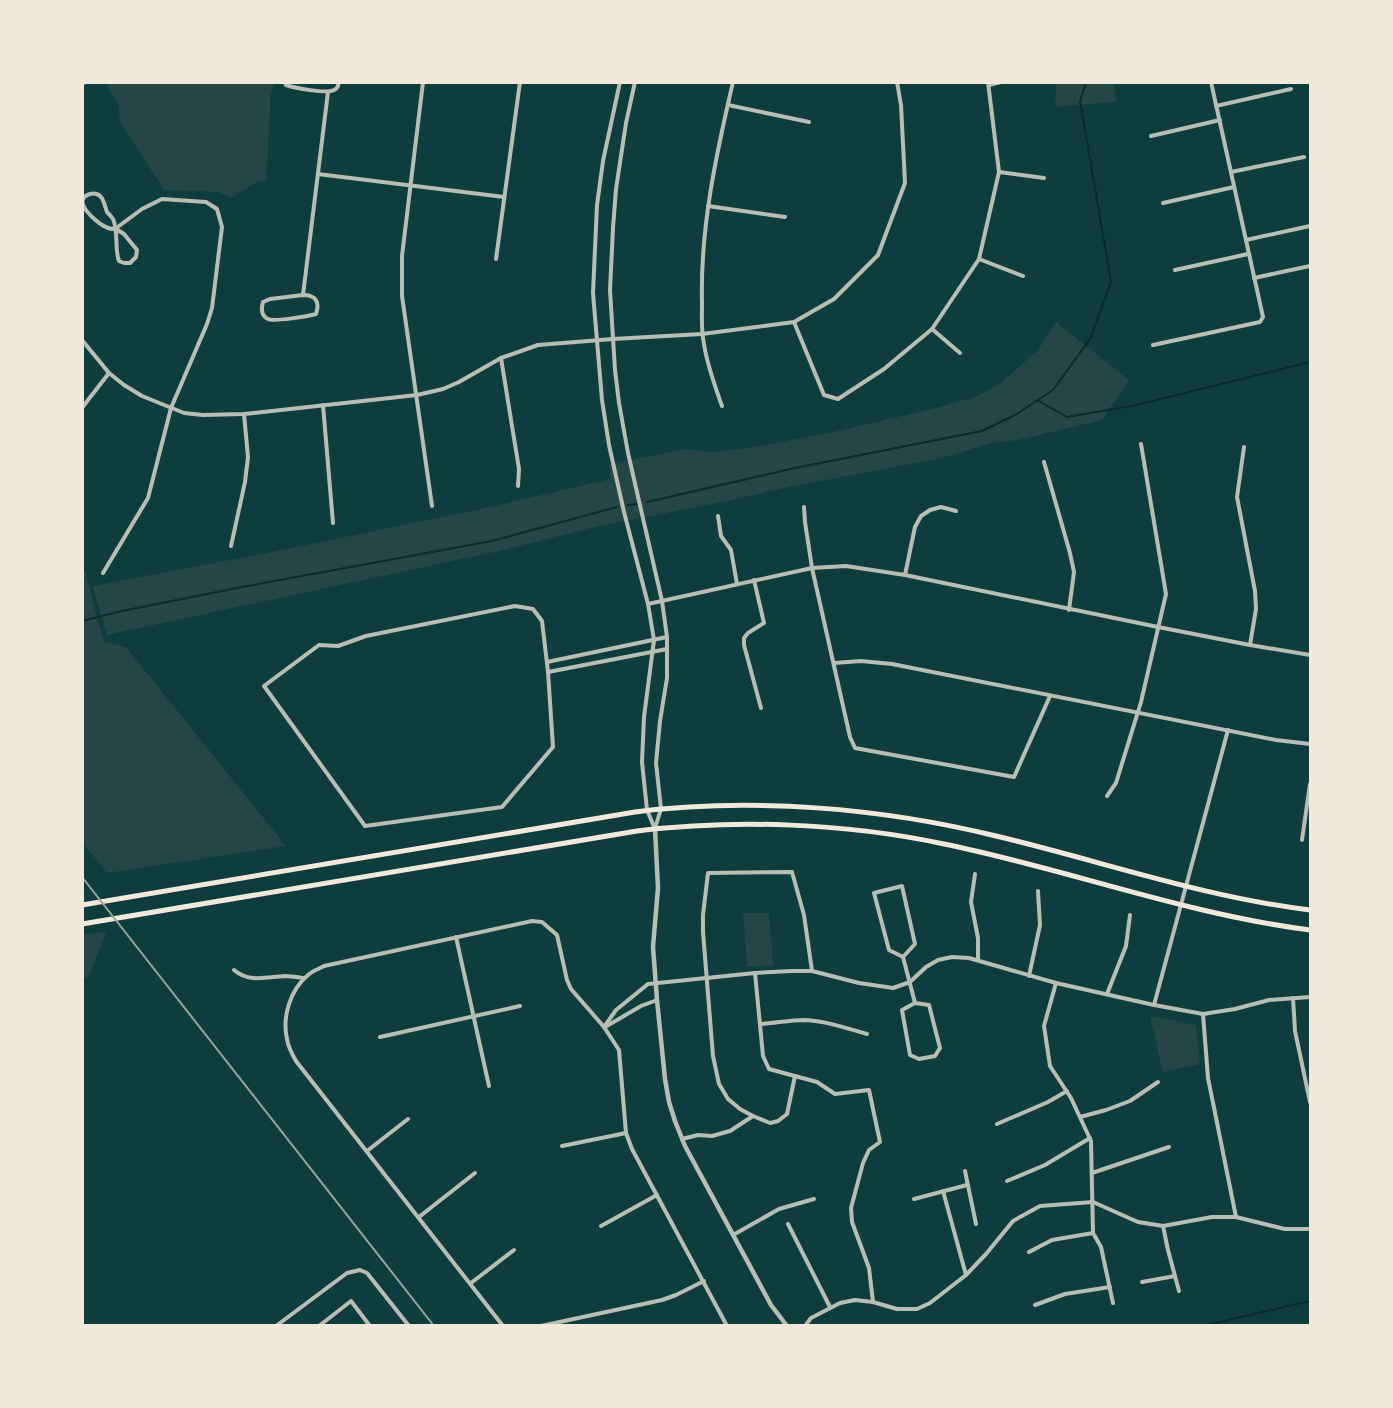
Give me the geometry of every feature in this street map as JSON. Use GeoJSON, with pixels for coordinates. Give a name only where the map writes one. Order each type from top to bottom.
{"type":"FeatureCollection","features":[{"type":"Feature","properties":{"kind":"main road"},"geometry":{"type":"LineString","coordinates":[[82,905],[646,810],[747,805],[888,815],[953,826],[1186,886],[1259,902],[1311,910]]}},
{"type":"Feature","properties":{"kind":"main road"},"geometry":{"type":"LineString","coordinates":[[82,924],[655,829],[680,826],[784,825],[904,836],[972,850],[1181,905],[1275,925],[1311,930]]}},
{"type":"Feature","properties":{"kind":"street"},"geometry":{"type":"LineString","coordinates":[[285,82],[286,85],[292,87],[328,92],[335,90],[339,82]]}},
{"type":"Feature","properties":{"kind":"street"},"geometry":{"type":"LineString","coordinates":[[423,82],[402,256],[402,296],[432,506]]}},
{"type":"Feature","properties":{"kind":"street"},"geometry":{"type":"LineString","coordinates":[[496,260],[520,82]]}},
{"type":"Feature","properties":{"kind":"street"},"geometry":{"type":"LineString","coordinates":[[620,82],[603,161],[597,204],[593,293],[602,400],[609,445],[648,604],[654,640],[644,717],[642,762],[646,810],[655,829]]}},
{"type":"Feature","properties":{"kind":"street"},"geometry":{"type":"LineString","coordinates":[[635,82],[616,189],[610,290],[619,403],[628,453],[662,600],[667,637],[667,678],[656,763],[661,809],[655,829],[658,888],[652,947],[665,1080],[669,1102],[682,1139],[771,1305],[787,1326]]}},
{"type":"Feature","properties":{"kind":"street"},"geometry":{"type":"LineString","coordinates":[[722,406],[702,334],[702,257],[708,206],[733,82]]}},
{"type":"Feature","properties":{"kind":"street"},"geometry":{"type":"LineString","coordinates":[[82,339],[110,373],[142,396],[171,408],[203,415],[244,414],[417,395],[443,389],[501,358],[538,345],[702,334],[794,322],[834,299],[878,255],[905,183],[901,105],[897,82]]}},
{"type":"Feature","properties":{"kind":"street"},"geometry":{"type":"LineString","coordinates":[[794,322],[824,395],[838,399],[884,369],[932,329],[979,259],[999,172],[989,84],[1001,82]]}},
{"type":"Feature","properties":{"kind":"street"},"geometry":{"type":"LineString","coordinates":[[1153,345],[1260,322],[1263,317],[1211,82]]}},
{"type":"Feature","properties":{"kind":"street"},"geometry":{"type":"LineString","coordinates":[[1216,106],[1291,89]]}},
{"type":"Feature","properties":{"kind":"street"},"geometry":{"type":"LineString","coordinates":[[303,295],[328,92]]}},
{"type":"Feature","properties":{"kind":"street"},"geometry":{"type":"LineString","coordinates":[[728,105],[809,122]]}},
{"type":"Feature","properties":{"kind":"street"},"geometry":{"type":"LineString","coordinates":[[1150,136],[1220,120]]}},
{"type":"Feature","properties":{"kind":"street"},"geometry":{"type":"LineString","coordinates":[[1231,172],[1304,157]]}},
{"type":"Feature","properties":{"kind":"street"},"geometry":{"type":"LineString","coordinates":[[999,172],[1044,178]]}},
{"type":"Feature","properties":{"kind":"street"},"geometry":{"type":"LineString","coordinates":[[318,174],[504,196]]}},
{"type":"Feature","properties":{"kind":"street"},"geometry":{"type":"LineString","coordinates":[[1163,203],[1234,187]]}},
{"type":"Feature","properties":{"kind":"street"},"geometry":{"type":"LineString","coordinates":[[115,229],[107,228],[88,214],[83,206],[87,196],[96,194],[102,197],[107,211],[114,220],[115,229],[117,256],[118,261],[130,263],[136,257],[137,250],[124,234],[115,229]]}},
{"type":"Feature","properties":{"kind":"street"},"geometry":{"type":"LineString","coordinates":[[103,573],[148,498],[171,408],[212,308],[222,227],[217,209],[206,202],[162,199],[142,209],[115,229]]}},
{"type":"Feature","properties":{"kind":"street"},"geometry":{"type":"LineString","coordinates":[[708,206],[785,217]]}},
{"type":"Feature","properties":{"kind":"street"},"geometry":{"type":"LineString","coordinates":[[1246,240],[1311,226]]}},
{"type":"Feature","properties":{"kind":"street"},"geometry":{"type":"LineString","coordinates":[[1175,270],[1248,254]]}},
{"type":"Feature","properties":{"kind":"street"},"geometry":{"type":"LineString","coordinates":[[979,259],[1023,276]]}},
{"type":"Feature","properties":{"kind":"street"},"geometry":{"type":"LineString","coordinates":[[1254,278],[1311,266]]}},
{"type":"Feature","properties":{"kind":"street"},"geometry":{"type":"LineString","coordinates":[[303,295],[310,295],[316,299],[318,303],[316,314],[274,320],[267,319],[263,314],[261,308],[270,299],[303,295]]}},
{"type":"Feature","properties":{"kind":"street"},"geometry":{"type":"LineString","coordinates":[[932,329],[960,353]]}},
{"type":"Feature","properties":{"kind":"street"},"geometry":{"type":"LineString","coordinates":[[501,358],[519,469],[518,486]]}},
{"type":"Feature","properties":{"kind":"street"},"geometry":{"type":"LineString","coordinates":[[82,408],[110,373]]}},
{"type":"Feature","properties":{"kind":"street"},"geometry":{"type":"LineString","coordinates":[[323,405],[333,523]]}},
{"type":"Feature","properties":{"kind":"street"},"geometry":{"type":"LineString","coordinates":[[231,546],[248,457],[244,414]]}},
{"type":"Feature","properties":{"kind":"street"},"geometry":{"type":"LineString","coordinates":[[1107,796],[1116,783],[1138,712],[1166,594],[1141,444]]}},
{"type":"Feature","properties":{"kind":"street"},"geometry":{"type":"LineString","coordinates":[[1244,447],[1237,497],[1255,591],[1256,609],[1250,645]]}},
{"type":"Feature","properties":{"kind":"street"},"geometry":{"type":"LineString","coordinates":[[1044,462],[1074,572],[1068,609]]}},
{"type":"Feature","properties":{"kind":"street"},"geometry":{"type":"LineString","coordinates":[[804,507],[812,568],[850,736],[855,748],[1014,777],[1050,696]]}},
{"type":"Feature","properties":{"kind":"street"},"geometry":{"type":"LineString","coordinates":[[905,575],[915,527],[921,516],[941,507],[956,511]]}},
{"type":"Feature","properties":{"kind":"street"},"geometry":{"type":"LineString","coordinates":[[718,516],[722,536],[731,550],[737,584]]}},
{"type":"Feature","properties":{"kind":"street"},"geometry":{"type":"LineString","coordinates":[[648,604],[812,568],[846,566],[905,575],[1158,627],[1311,655]]}},
{"type":"Feature","properties":{"kind":"street"},"geometry":{"type":"LineString","coordinates":[[754,580],[764,623],[748,633],[744,638],[744,645],[761,708]]}},
{"type":"Feature","properties":{"kind":"street"},"geometry":{"type":"LineString","coordinates":[[515,606],[533,609],[542,621],[548,672],[553,747],[502,807],[364,826],[264,686],[319,645],[338,646],[366,636],[515,606]]}},
{"type":"Feature","properties":{"kind":"street"},"geometry":{"type":"LineString","coordinates":[[547,662],[667,637]]}},
{"type":"Feature","properties":{"kind":"street"},"geometry":{"type":"LineString","coordinates":[[548,672],[667,649]]}},
{"type":"Feature","properties":{"kind":"street"},"geometry":{"type":"LineString","coordinates":[[834,663],[861,661],[892,664],[1276,740],[1311,744]]}},
{"type":"Feature","properties":{"kind":"street"},"geometry":{"type":"LineString","coordinates":[[1154,1005],[1228,730]]}},
{"type":"Feature","properties":{"kind":"street"},"geometry":{"type":"LineString","coordinates":[[1302,840],[1311,784]]}},
{"type":"Feature","properties":{"kind":"street"},"geometry":{"type":"LineString","coordinates":[[795,1076],[786,1114],[778,1121],[770,1123],[740,1109],[728,1099],[719,1084],[713,1056],[703,923],[708,873],[792,872],[804,915],[812,971]]}},
{"type":"Feature","properties":{"kind":"street"},"geometry":{"type":"LineString","coordinates":[[975,874],[971,902],[978,938],[978,960]]}},
{"type":"Feature","properties":{"kind":"street"},"geometry":{"type":"LineString","coordinates":[[903,957],[915,944],[902,886],[874,893],[889,950],[903,957],[915,1003]]}},
{"type":"Feature","properties":{"kind":"street"},"geometry":{"type":"LineString","coordinates":[[1029,976],[1040,926],[1038,891]]}},
{"type":"Feature","properties":{"kind":"street"},"geometry":{"type":"LineString","coordinates":[[1107,994],[1126,946],[1130,915]]}},
{"type":"Feature","properties":{"kind":"street"},"geometry":{"type":"LineString","coordinates":[[503,1326],[296,1061],[287,1039],[285,1019],[295,989],[309,974],[324,966],[532,921],[542,922],[557,935],[571,990],[604,1027],[619,1050],[626,1133],[632,1149],[727,1326]]}},
{"type":"Feature","properties":{"kind":"street"},"geometry":{"type":"LineString","coordinates":[[456,937],[489,1086]]}},
{"type":"Feature","properties":{"kind":"street"},"geometry":{"type":"LineString","coordinates":[[604,1027],[616,1010],[648,984],[755,973],[812,971],[859,983],[893,988],[910,982],[926,967],[938,960],[952,957],[978,960],[1056,984],[1203,1014],[1269,1000],[1311,997]]}},
{"type":"Feature","properties":{"kind":"street"},"geometry":{"type":"LineString","coordinates":[[234,970],[240,975],[260,979],[286,976],[304,978]]}},
{"type":"Feature","properties":{"kind":"street"},"geometry":{"type":"LineString","coordinates":[[755,973],[763,1056],[769,1069],[817,1082],[835,1094],[869,1090],[880,1142],[869,1150],[863,1163],[851,1208],[852,1222],[869,1268],[873,1302]]}},
{"type":"Feature","properties":{"kind":"street"},"geometry":{"type":"LineString","coordinates":[[1056,984],[1044,1026],[1050,1066],[1066,1091],[1090,1138],[1093,1233],[1101,1247],[1113,1303]]}},
{"type":"Feature","properties":{"kind":"street"},"geometry":{"type":"LineString","coordinates":[[1293,998],[1295,1030],[1311,1102]]}},
{"type":"Feature","properties":{"kind":"street"},"geometry":{"type":"LineString","coordinates":[[604,1027],[641,1006],[657,1000]]}},
{"type":"Feature","properties":{"kind":"street"},"geometry":{"type":"LineString","coordinates":[[915,1003],[929,1005],[940,1048],[935,1056],[919,1059],[910,1055],[902,1010],[915,1003]]}},
{"type":"Feature","properties":{"kind":"street"},"geometry":{"type":"LineString","coordinates":[[380,1037],[520,1006]]}},
{"type":"Feature","properties":{"kind":"street"},"geometry":{"type":"LineString","coordinates":[[1203,1014],[1208,1078],[1236,1217]]}},
{"type":"Feature","properties":{"kind":"street"},"geometry":{"type":"LineString","coordinates":[[761,1024],[802,1020],[818,1021],[867,1034]]}},
{"type":"Feature","properties":{"kind":"street"},"geometry":{"type":"LineString","coordinates":[[1080,1117],[1130,1101],[1158,1082]]}},
{"type":"Feature","properties":{"kind":"street"},"geometry":{"type":"LineString","coordinates":[[997,1125],[1048,1102],[1066,1091]]}},
{"type":"Feature","properties":{"kind":"street"},"geometry":{"type":"LineString","coordinates":[[682,1139],[698,1135],[721,1134],[753,1116]]}},
{"type":"Feature","properties":{"kind":"street"},"geometry":{"type":"LineString","coordinates":[[367,1151],[408,1119]]}},
{"type":"Feature","properties":{"kind":"street"},"geometry":{"type":"LineString","coordinates":[[562,1146],[626,1133]]}},
{"type":"Feature","properties":{"kind":"street"},"geometry":{"type":"LineString","coordinates":[[1007,1180],[1046,1165],[1090,1138]]}},
{"type":"Feature","properties":{"kind":"street"},"geometry":{"type":"LineString","coordinates":[[1092,1173],[1169,1147]]}},
{"type":"Feature","properties":{"kind":"street"},"geometry":{"type":"LineString","coordinates":[[965,1171],[976,1224]]}},
{"type":"Feature","properties":{"kind":"street"},"geometry":{"type":"LineString","coordinates":[[419,1217],[475,1173]]}},
{"type":"Feature","properties":{"kind":"street"},"geometry":{"type":"LineString","coordinates":[[914,1198],[967,1185]]}},
{"type":"Feature","properties":{"kind":"street"},"geometry":{"type":"LineString","coordinates":[[943,1191],[966,1275]]}},
{"type":"Feature","properties":{"kind":"street"},"geometry":{"type":"LineString","coordinates":[[601,1226],[657,1195]]}},
{"type":"Feature","properties":{"kind":"street"},"geometry":{"type":"LineString","coordinates":[[733,1234],[779,1209],[814,1198]]}},
{"type":"Feature","properties":{"kind":"street"},"geometry":{"type":"LineString","coordinates":[[805,1326],[811,1318],[830,1307],[855,1300],[873,1302],[897,1309],[917,1309],[930,1303],[966,1275],[1013,1221],[1040,1206],[1093,1202],[1138,1222],[1163,1226],[1212,1217],[1236,1217],[1285,1229],[1311,1229]]}},
{"type":"Feature","properties":{"kind":"street"},"geometry":{"type":"LineString","coordinates":[[788,1224],[830,1307]]}},
{"type":"Feature","properties":{"kind":"street"},"geometry":{"type":"LineString","coordinates":[[1163,1226],[1179,1291]]}},
{"type":"Feature","properties":{"kind":"street"},"geometry":{"type":"LineString","coordinates":[[1029,1252],[1052,1240],[1093,1233]]}},
{"type":"Feature","properties":{"kind":"street"},"geometry":{"type":"LineString","coordinates":[[471,1283],[514,1250]]}},
{"type":"Feature","properties":{"kind":"street"},"geometry":{"type":"LineString","coordinates":[[276,1326],[346,1273],[360,1270],[367,1274],[409,1326]]}},
{"type":"Feature","properties":{"kind":"street"},"geometry":{"type":"LineString","coordinates":[[1142,1282],[1174,1276]]}},
{"type":"Feature","properties":{"kind":"street"},"geometry":{"type":"LineString","coordinates":[[541,1326],[662,1299],[676,1295],[704,1281]]}},
{"type":"Feature","properties":{"kind":"street"},"geometry":{"type":"LineString","coordinates":[[1035,1305],[1065,1294],[1110,1287]]}},
{"type":"Feature","properties":{"kind":"street"},"geometry":{"type":"LineString","coordinates":[[319,1326],[351,1301],[370,1326]]}},
{"type":"Feature","properties":{"kind":"shaded area"},"geometry":{"type":"Polygon","coordinates":[[[108,82],[274,83],[271,94],[266,182],[258,181],[231,198],[219,192],[164,190],[120,122],[118,102],[107,88],[108,82]]]}},
{"type":"Feature","properties":{"kind":"shaded area"},"geometry":{"type":"Polygon","coordinates":[[[1056,83],[1114,83],[1116,102],[1055,107],[1056,83]]]}},
{"type":"Feature","properties":{"kind":"shaded area"},"geometry":{"type":"Polygon","coordinates":[[[1056,322],[1129,380],[1102,420],[1018,440],[990,443],[942,458],[599,526],[499,551],[107,635],[93,586],[472,511],[611,479],[609,464],[686,449],[712,453],[765,445],[936,408],[978,396],[1002,382],[1038,350],[1056,322]]]}},
{"type":"Feature","properties":{"kind":"shaded area"},"geometry":{"type":"Polygon","coordinates":[[[82,571],[86,573],[104,642],[126,647],[286,846],[107,873],[83,843],[82,571]]]}},
{"type":"Feature","properties":{"kind":"shaded area"},"geometry":{"type":"Polygon","coordinates":[[[743,913],[769,913],[773,965],[747,967],[743,913]]]}},
{"type":"Feature","properties":{"kind":"shaded area"},"geometry":{"type":"Polygon","coordinates":[[[106,932],[89,976],[83,979],[83,934],[106,932]]]}},
{"type":"Feature","properties":{"kind":"shaded area"},"geometry":{"type":"Polygon","coordinates":[[[1150,1016],[1196,1025],[1200,1064],[1163,1072],[1150,1016]]]}},
{"type":"Feature","properties":{"kind":"waterway"},"geometry":{"type":"LineString","coordinates":[[647,502],[795,468],[982,431],[1015,415],[1053,390],[1090,339],[1111,282],[1080,101],[1086,82]]}},
{"type":"Feature","properties":{"kind":"waterway"},"geometry":{"type":"LineString","coordinates":[[1039,401],[1067,417],[1137,405],[1310,362]]}},
{"type":"Feature","properties":{"kind":"waterway"},"geometry":{"type":"LineString","coordinates":[[628,505],[637,504]]}},
{"type":"Feature","properties":{"kind":"waterway"},"geometry":{"type":"LineString","coordinates":[[82,621],[242,587],[492,541],[617,507]]}},
{"type":"Feature","properties":{"kind":"waterway"},"geometry":{"type":"LineString","coordinates":[[1203,1326],[1310,1301]]}},
{"type":"Feature","properties":{"kind":"railway"},"geometry":{"type":"LineString","coordinates":[[82,877],[434,1326]]}}]}
